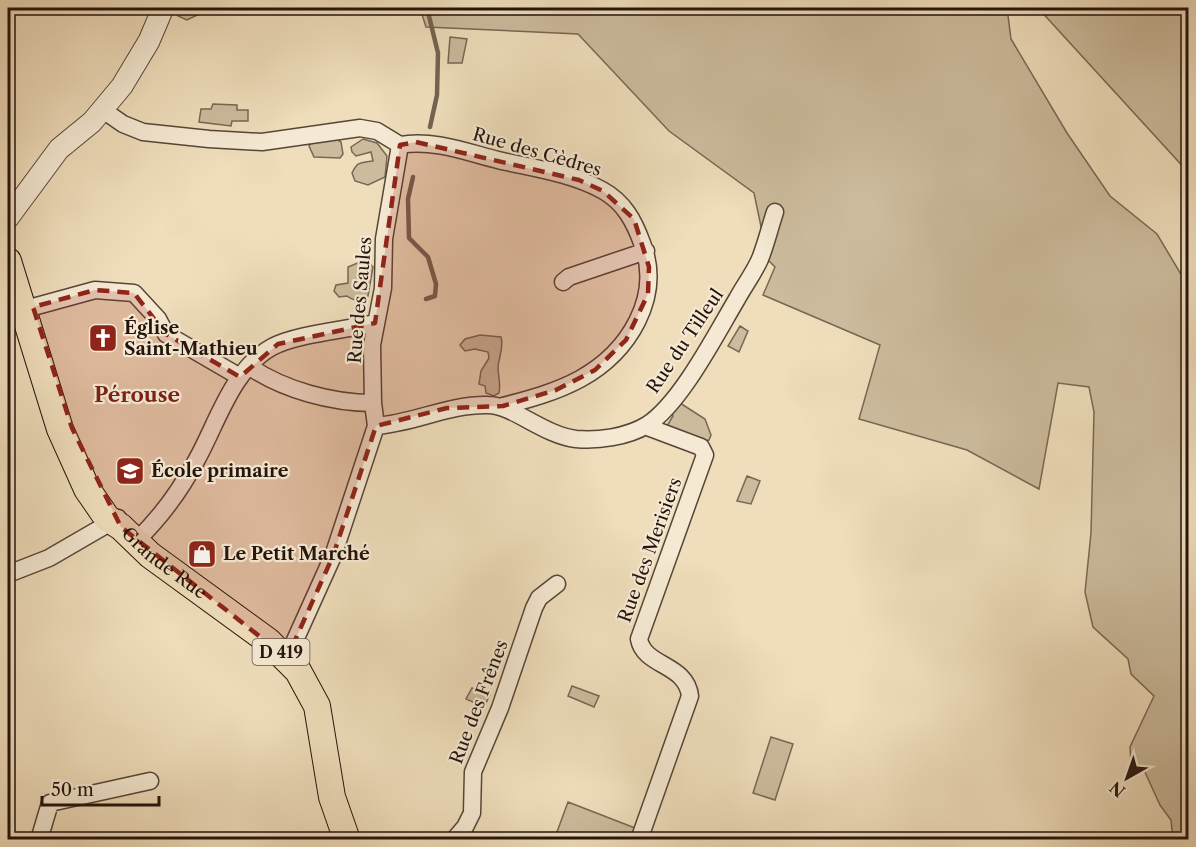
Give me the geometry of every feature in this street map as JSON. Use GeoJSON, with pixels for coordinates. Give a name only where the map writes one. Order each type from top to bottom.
{"type":"FeatureCollection","features":[{"type":"Feature","properties":{"kind":"main road"},"geometry":{"type":"LineString","coordinates":[[8,239],[33,307],[72,428],[122,527]]}},
{"type":"Feature","properties":{"kind":"main road","name":"Grande Rue"},"geometry":{"type":"LineString","coordinates":[[8,261],[68,451],[95,502],[182,580],[268,641],[287,658],[306,682],[317,706],[332,797],[347,840]]}},
{"type":"Feature","properties":{"kind":"street"},"geometry":{"type":"LineString","coordinates":[[8,218],[59,149],[103,110],[138,62],[163,8]]}},
{"type":"Feature","properties":{"kind":"street"},"geometry":{"type":"LineString","coordinates":[[103,110],[132,130],[209,140],[262,142],[360,128],[377,131],[400,145]]}},
{"type":"Feature","properties":{"kind":"street","name":"Rue des Cèdres"},"geometry":{"type":"LineString","coordinates":[[400,145],[416,142],[444,147],[579,180],[603,191],[634,219],[646,251],[650,284],[646,301],[635,325],[613,355],[580,379],[556,390],[503,406]]}},
{"type":"Feature","properties":{"kind":"street","name":"Rue des Saules"},"geometry":{"type":"LineString","coordinates":[[287,658],[313,604],[348,515],[376,426],[373,403],[375,323],[382,288],[384,239],[400,145]]}},
{"type":"Feature","properties":{"kind":"street","name":"Rue du Tilleul"},"geometry":{"type":"LineString","coordinates":[[503,406],[534,426],[574,439],[605,439],[645,426],[671,400],[710,345],[759,261],[775,212]]}},
{"type":"Feature","properties":{"kind":"street"},"geometry":{"type":"LineString","coordinates":[[563,282],[569,277],[646,251]]}},
{"type":"Feature","properties":{"kind":"street"},"geometry":{"type":"LineString","coordinates":[[33,307],[76,294],[109,289],[134,293],[158,319],[166,334],[245,372],[265,376],[314,394],[354,403],[373,403]]}},
{"type":"Feature","properties":{"kind":"street"},"geometry":{"type":"LineString","coordinates":[[8,574],[166,510],[245,372],[265,351],[278,344],[375,323]]}},
{"type":"Feature","properties":{"kind":"street"},"geometry":{"type":"LineString","coordinates":[[376,426],[412,420],[447,408],[503,406]]}},
{"type":"Feature","properties":{"kind":"street","name":"Rue des Merisiers"},"geometry":{"type":"LineString","coordinates":[[639,840],[690,696],[686,681],[668,665],[647,655],[641,648],[639,639],[705,454],[700,447],[645,426]]}},
{"type":"Feature","properties":{"kind":"street","name":"Rue des Frênes"},"geometry":{"type":"LineString","coordinates":[[454,840],[465,828],[472,813],[472,772],[500,708],[534,608],[539,598],[557,584]]}},
{"type":"Feature","properties":{"kind":"street"},"geometry":{"type":"LineString","coordinates":[[39,840],[44,816],[50,803],[150,781]]}},
{"type":"Feature","properties":{"kind":"highlighted area"},"geometry":{"type":"Polygon","coordinates":[[[416,142],[579,180],[603,191],[634,219],[649,267],[648,294],[626,340],[595,370],[556,390],[503,406],[447,408],[376,426],[333,556],[287,658],[121,527],[72,428],[33,307],[95,290],[134,293],[166,334],[240,377],[278,344],[375,323],[400,145],[416,142]]]}},
{"type":"Feature","properties":{"kind":"shaded area"},"geometry":{"type":"Polygon","coordinates":[[[175,8],[223,8],[215,12],[210,9],[187,20],[178,16],[175,8]]]}},
{"type":"Feature","properties":{"kind":"shaded area"},"geometry":{"type":"Polygon","coordinates":[[[420,8],[1007,8],[1011,39],[1067,133],[1110,196],[1157,234],[1188,286],[1188,839],[1173,839],[1171,820],[1160,805],[1144,770],[1131,763],[1130,747],[1154,696],[1131,674],[1128,659],[1093,627],[1085,592],[1091,533],[1094,412],[1089,387],[1058,383],[1039,489],[967,450],[859,419],[880,345],[763,295],[775,267],[768,260],[754,193],[669,131],[578,34],[426,27],[420,8]]]}},
{"type":"Feature","properties":{"kind":"shaded area"},"geometry":{"type":"Polygon","coordinates":[[[1038,8],[1188,8],[1188,172],[1038,8]]]}},
{"type":"Feature","properties":{"kind":"shaded area"},"geometry":{"type":"Polygon","coordinates":[[[450,37],[467,39],[462,63],[448,63],[450,37]]]}},
{"type":"Feature","properties":{"kind":"shaded area"},"geometry":{"type":"Polygon","coordinates":[[[213,104],[237,105],[237,110],[248,110],[248,121],[232,121],[231,126],[199,122],[201,109],[211,109],[213,104]]]}},
{"type":"Feature","properties":{"kind":"shaded area"},"geometry":{"type":"Polygon","coordinates":[[[333,137],[341,142],[343,154],[340,158],[314,157],[309,146],[312,141],[333,137]]]}},
{"type":"Feature","properties":{"kind":"shaded area"},"geometry":{"type":"Polygon","coordinates":[[[363,139],[377,143],[387,156],[385,177],[368,185],[355,181],[352,173],[360,163],[373,161],[371,152],[356,156],[352,152],[351,147],[363,139]]]}},
{"type":"Feature","properties":{"kind":"shaded area"},"geometry":{"type":"Polygon","coordinates":[[[360,262],[368,262],[373,267],[368,296],[364,300],[347,296],[339,297],[334,291],[336,285],[348,283],[348,267],[360,262]]]}},
{"type":"Feature","properties":{"kind":"shaded area"},"geometry":{"type":"Polygon","coordinates":[[[740,326],[748,331],[739,352],[728,346],[740,326]]]}},
{"type":"Feature","properties":{"kind":"shaded area"},"geometry":{"type":"Polygon","coordinates":[[[480,335],[501,337],[502,341],[498,367],[500,390],[494,396],[486,393],[485,386],[479,384],[481,371],[489,358],[488,352],[475,349],[465,351],[460,345],[465,339],[480,335]]]}},
{"type":"Feature","properties":{"kind":"shaded area"},"geometry":{"type":"Polygon","coordinates":[[[680,403],[705,419],[711,435],[709,440],[705,441],[667,426],[673,416],[670,409],[680,403]]]}},
{"type":"Feature","properties":{"kind":"shaded area"},"geometry":{"type":"Polygon","coordinates":[[[747,476],[760,481],[751,504],[737,501],[747,476]]]}},
{"type":"Feature","properties":{"kind":"shaded area"},"geometry":{"type":"Polygon","coordinates":[[[572,686],[599,696],[594,707],[568,696],[572,686]]]}},
{"type":"Feature","properties":{"kind":"shaded area"},"geometry":{"type":"Polygon","coordinates":[[[472,688],[490,695],[484,707],[466,699],[472,688]]]}},
{"type":"Feature","properties":{"kind":"shaded area"},"geometry":{"type":"Polygon","coordinates":[[[771,737],[793,744],[775,800],[753,793],[771,737]]]}},
{"type":"Feature","properties":{"kind":"shaded area"},"geometry":{"type":"Polygon","coordinates":[[[568,802],[635,828],[631,839],[554,840],[568,802]]]}},
{"type":"Feature","properties":{"kind":"waterway"},"geometry":{"type":"LineString","coordinates":[[427,8],[438,53],[437,95],[430,127]]}},
{"type":"Feature","properties":{"kind":"waterway"},"geometry":{"type":"LineString","coordinates":[[413,177],[408,199],[409,238],[428,257],[436,284],[435,296],[426,299]]}},
{"type":"Feature","properties":{"kind":"place","name":"Église Saint-Mathieu"},"geometry":{"type":"Point","coordinates":[103,338]}},
{"type":"Feature","properties":{"kind":"place","name":"École primaire"},"geometry":{"type":"Point","coordinates":[130,471]}},
{"type":"Feature","properties":{"kind":"place","name":"Le Petit Marché"},"geometry":{"type":"Point","coordinates":[202,554]}},
{"type":"Feature","properties":{"kind":"district","name":"Pérouse"},"geometry":{"type":"Point","coordinates":[137,395]}}]}
